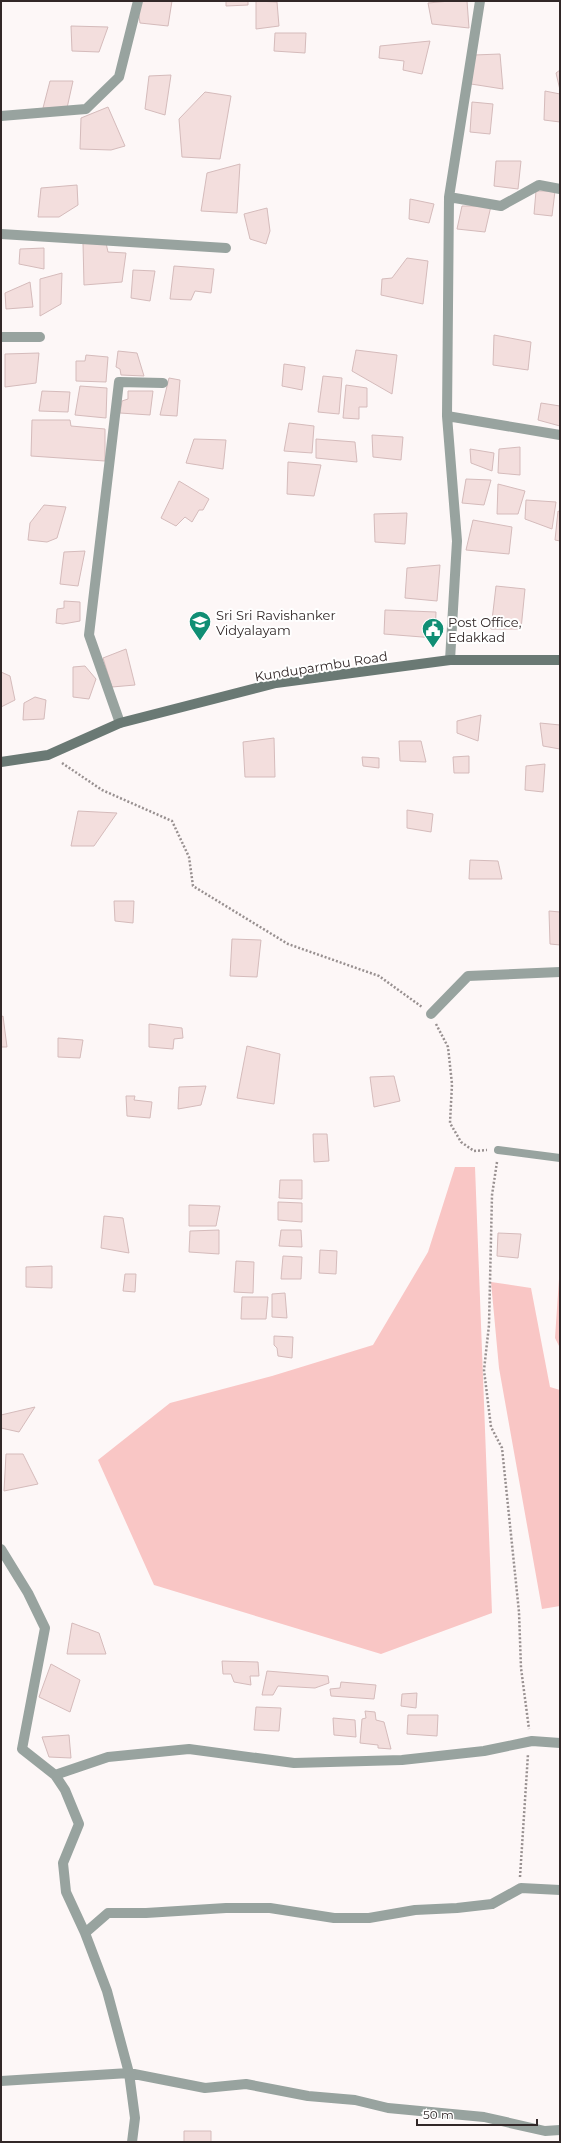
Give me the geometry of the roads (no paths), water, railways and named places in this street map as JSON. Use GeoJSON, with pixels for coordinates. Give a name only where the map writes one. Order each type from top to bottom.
{"type":"FeatureCollection","features":[{"type":"Feature","properties":{"kind":"main road","name":"Kunduparmbu Road"},"geometry":{"type":"LineString","coordinates":[[1,762],[48,755],[120,723],[276,683],[450,660],[560,660]]}},
{"type":"Feature","properties":{"kind":"street"},"geometry":{"type":"LineString","coordinates":[[1,116],[86,109],[119,78],[138,1]]}},
{"type":"Feature","properties":{"kind":"street"},"geometry":{"type":"LineString","coordinates":[[450,660],[457,541],[447,416],[449,197],[480,1]]}},
{"type":"Feature","properties":{"kind":"street"},"geometry":{"type":"LineString","coordinates":[[449,197],[501,206],[539,184],[560,190]]}},
{"type":"Feature","properties":{"kind":"street"},"geometry":{"type":"LineString","coordinates":[[1,234],[226,248]]}},
{"type":"Feature","properties":{"kind":"street"},"geometry":{"type":"LineString","coordinates":[[1,337],[40,337]]}},
{"type":"Feature","properties":{"kind":"street"},"geometry":{"type":"LineString","coordinates":[[120,723],[89,635],[120,382],[163,383]]}},
{"type":"Feature","properties":{"kind":"street"},"geometry":{"type":"LineString","coordinates":[[447,416],[560,435]]}},
{"type":"Feature","properties":{"kind":"street"},"geometry":{"type":"LineString","coordinates":[[431,1014],[468,976],[560,972]]}},
{"type":"Feature","properties":{"kind":"street"},"geometry":{"type":"LineString","coordinates":[[1,1549],[28,1593],[45,1628],[22,1749],[55,1775],[65,1790],[79,1824],[63,1863],[66,1892],[85,1933],[108,1991],[129,2073],[135,2118],[132,2142]]}},
{"type":"Feature","properties":{"kind":"street"},"geometry":{"type":"LineString","coordinates":[[55,1775],[108,1756],[190,1749],[294,1763],[402,1760],[484,1751],[529,1742],[560,1743]]}},
{"type":"Feature","properties":{"kind":"street"},"geometry":{"type":"LineString","coordinates":[[85,1933],[108,1913],[146,1913],[226,1908],[270,1908],[334,1918],[369,1918],[414,1910],[457,1908],[492,1904],[519,1890],[560,1890]]}},
{"type":"Feature","properties":{"kind":"street"},"geometry":{"type":"LineString","coordinates":[[1,2081],[129,2073],[205,2088],[246,2084],[308,2096],[354,2100],[388,2108],[484,2117],[545,2131],[560,2130]]}},
{"type":"Feature","properties":{"kind":"lane"},"geometry":{"type":"LineString","coordinates":[[498,1150],[560,1158]]}},
{"type":"Feature","properties":{"kind":"place","name":"Sri Sri Ravishanker Vidyalayam"},"geometry":{"type":"Point","coordinates":[200,642]}},
{"type":"Feature","properties":{"kind":"place","name":"Post Office, Edakkad"},"geometry":{"type":"Point","coordinates":[433,648]}}]}
